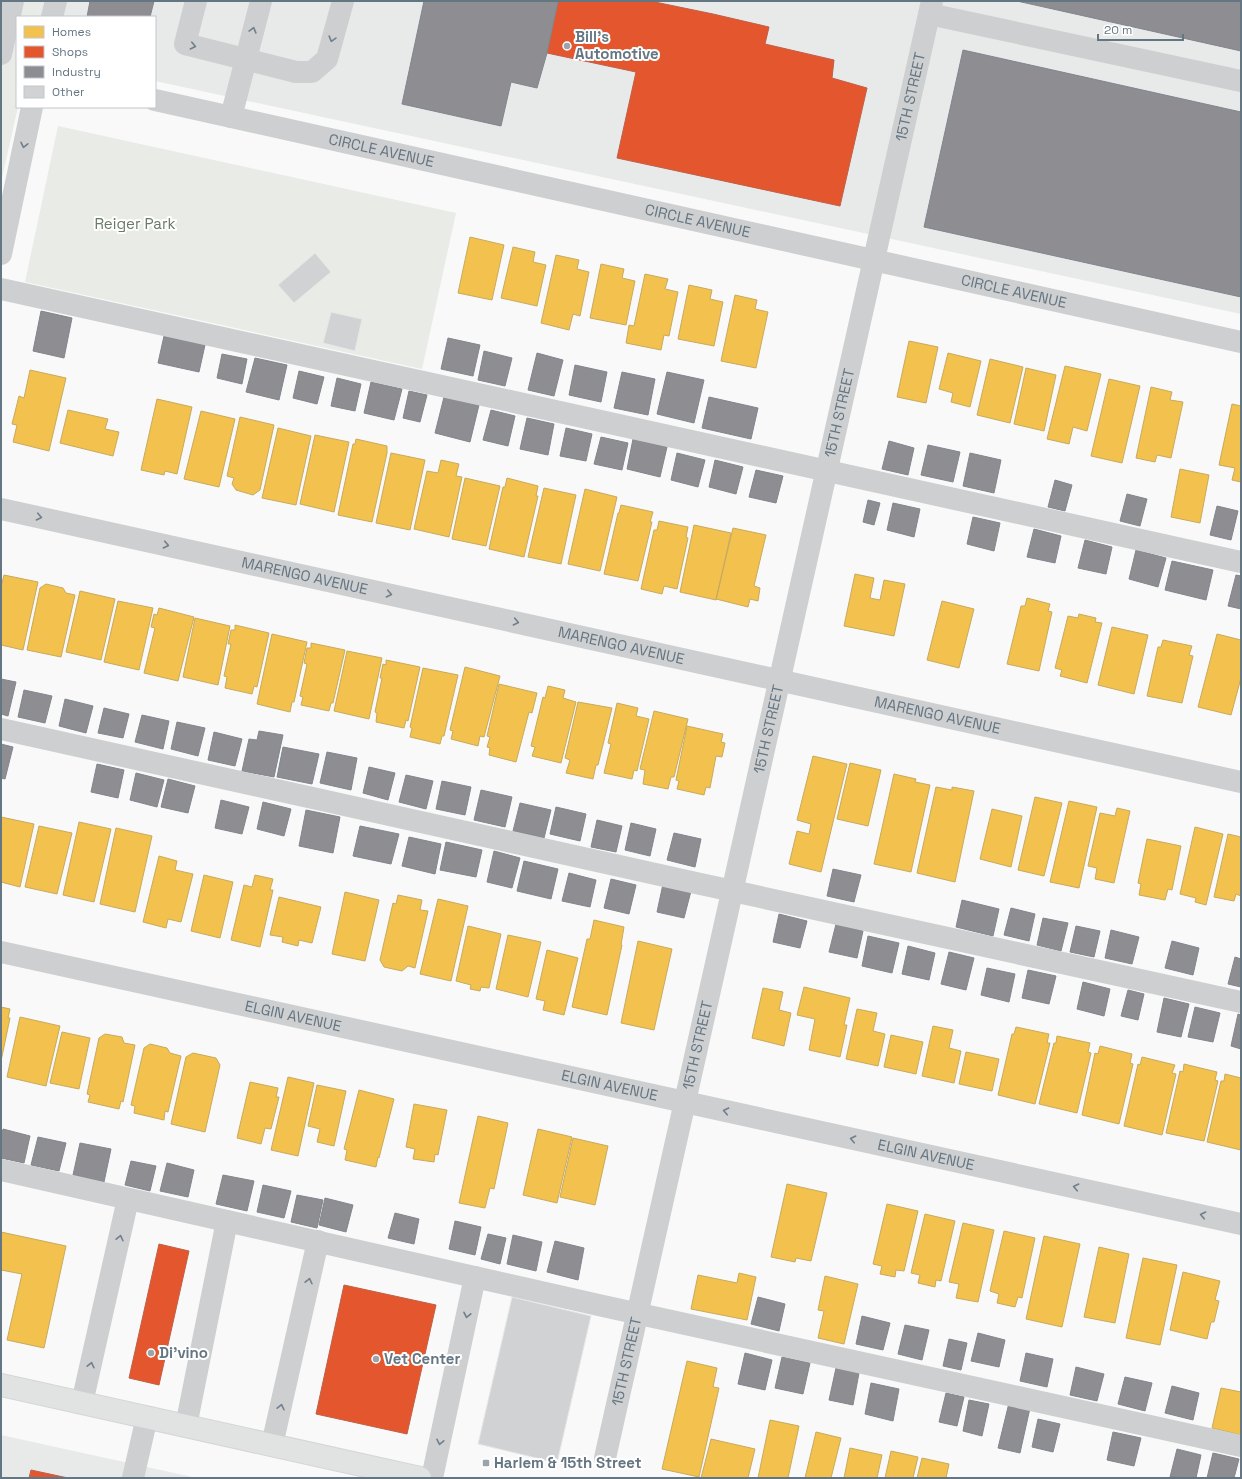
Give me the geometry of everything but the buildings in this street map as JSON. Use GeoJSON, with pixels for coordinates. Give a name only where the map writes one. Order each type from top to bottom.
{"type":"FeatureCollection","features":[{"type":"Feature","properties":{"kind":"main road"},"geometry":{"type":"LineString","coordinates":[[1,1386],[420,1478]]}},
{"type":"Feature","properties":{"kind":"street"},"geometry":{"type":"LineString","coordinates":[[1,54],[13,1]]}},
{"type":"Feature","properties":{"kind":"street"},"geometry":{"type":"LineString","coordinates":[[52,16],[56,1]]}},
{"type":"Feature","properties":{"kind":"street"},"geometry":{"type":"LineString","coordinates":[[196,1],[185,44],[296,72],[312,72],[327,59],[343,1]]}},
{"type":"Feature","properties":{"kind":"street"},"geometry":{"type":"LineString","coordinates":[[231,117],[261,1]]}},
{"type":"Feature","properties":{"kind":"street"},"geometry":{"type":"LineString","coordinates":[[931,8],[1241,81]]}},
{"type":"Feature","properties":{"kind":"street","name":"15TH STREET"},"geometry":{"type":"LineString","coordinates":[[605,1458],[931,8]]}},
{"type":"Feature","properties":{"kind":"street","name":"CIRCLE AVENUE"},"geometry":{"type":"LineString","coordinates":[[156,100],[1241,342]]}},
{"type":"Feature","properties":{"kind":"street"},"geometry":{"type":"LineString","coordinates":[[1,254],[32,108]]}},
{"type":"Feature","properties":{"kind":"street"},"geometry":{"type":"LineString","coordinates":[[1,289],[1241,562]]}},
{"type":"Feature","properties":{"kind":"street","name":"MARENGO AVENUE"},"geometry":{"type":"LineString","coordinates":[[1,509],[1241,782]]}},
{"type":"Feature","properties":{"kind":"street"},"geometry":{"type":"LineString","coordinates":[[1,729],[1241,1002]]}},
{"type":"Feature","properties":{"kind":"street","name":"ELGIN AVENUE"},"geometry":{"type":"LineString","coordinates":[[1,952],[1241,1224]]}},
{"type":"Feature","properties":{"kind":"street"},"geometry":{"type":"LineString","coordinates":[[1,1170],[475,1277],[1241,1446]]}},
{"type":"Feature","properties":{"kind":"street"},"geometry":{"type":"LineString","coordinates":[[82,1403],[128,1199]]}},
{"type":"Feature","properties":{"kind":"street"},"geometry":{"type":"LineString","coordinates":[[186,1426],[227,1221]]}},
{"type":"Feature","properties":{"kind":"street"},"geometry":{"type":"LineString","coordinates":[[272,1445],[318,1242]]}},
{"type":"Feature","properties":{"kind":"street"},"geometry":{"type":"LineString","coordinates":[[432,1478],[475,1277]]}},
{"type":"Feature","properties":{"kind":"street"},"geometry":{"type":"LineString","coordinates":[[133,1478],[147,1417]]}},
{"type":"Feature","properties":{"kind":"shaded area"},"geometry":{"type":"Polygon","coordinates":[[[42,1],[1241,1],[1241,314],[156,81],[156,16],[38,16],[42,1]]]}},
{"type":"Feature","properties":{"kind":"shaded area"},"geometry":{"type":"Polygon","coordinates":[[[1,1435],[197,1478],[1,1478],[1,1435]]]}},
{"type":"Feature","properties":{"kind":"green space"},"geometry":{"type":"Polygon","coordinates":[[[1,1],[42,1],[38,16],[16,16],[16,108],[18,108],[1,182],[1,1]]]}},
{"type":"Feature","properties":{"kind":"green space","name":"Reiger Park"},"geometry":{"type":"Polygon","coordinates":[[[58,126],[456,213],[422,369],[25,282],[58,126]]]}},
{"type":"Feature","properties":{"kind":"place","name":"Bill's Automotive"},"geometry":{"type":"Point","coordinates":[567,46]}},
{"type":"Feature","properties":{"kind":"place","name":"Di’vino"},"geometry":{"type":"Point","coordinates":[151,1353]}},
{"type":"Feature","properties":{"kind":"place","name":"Vet Center"},"geometry":{"type":"Point","coordinates":[376,1359]}},
{"type":"Feature","properties":{"kind":"place","name":"Harlem & 15th Street"},"geometry":{"type":"Point","coordinates":[486,1463]}}]}
